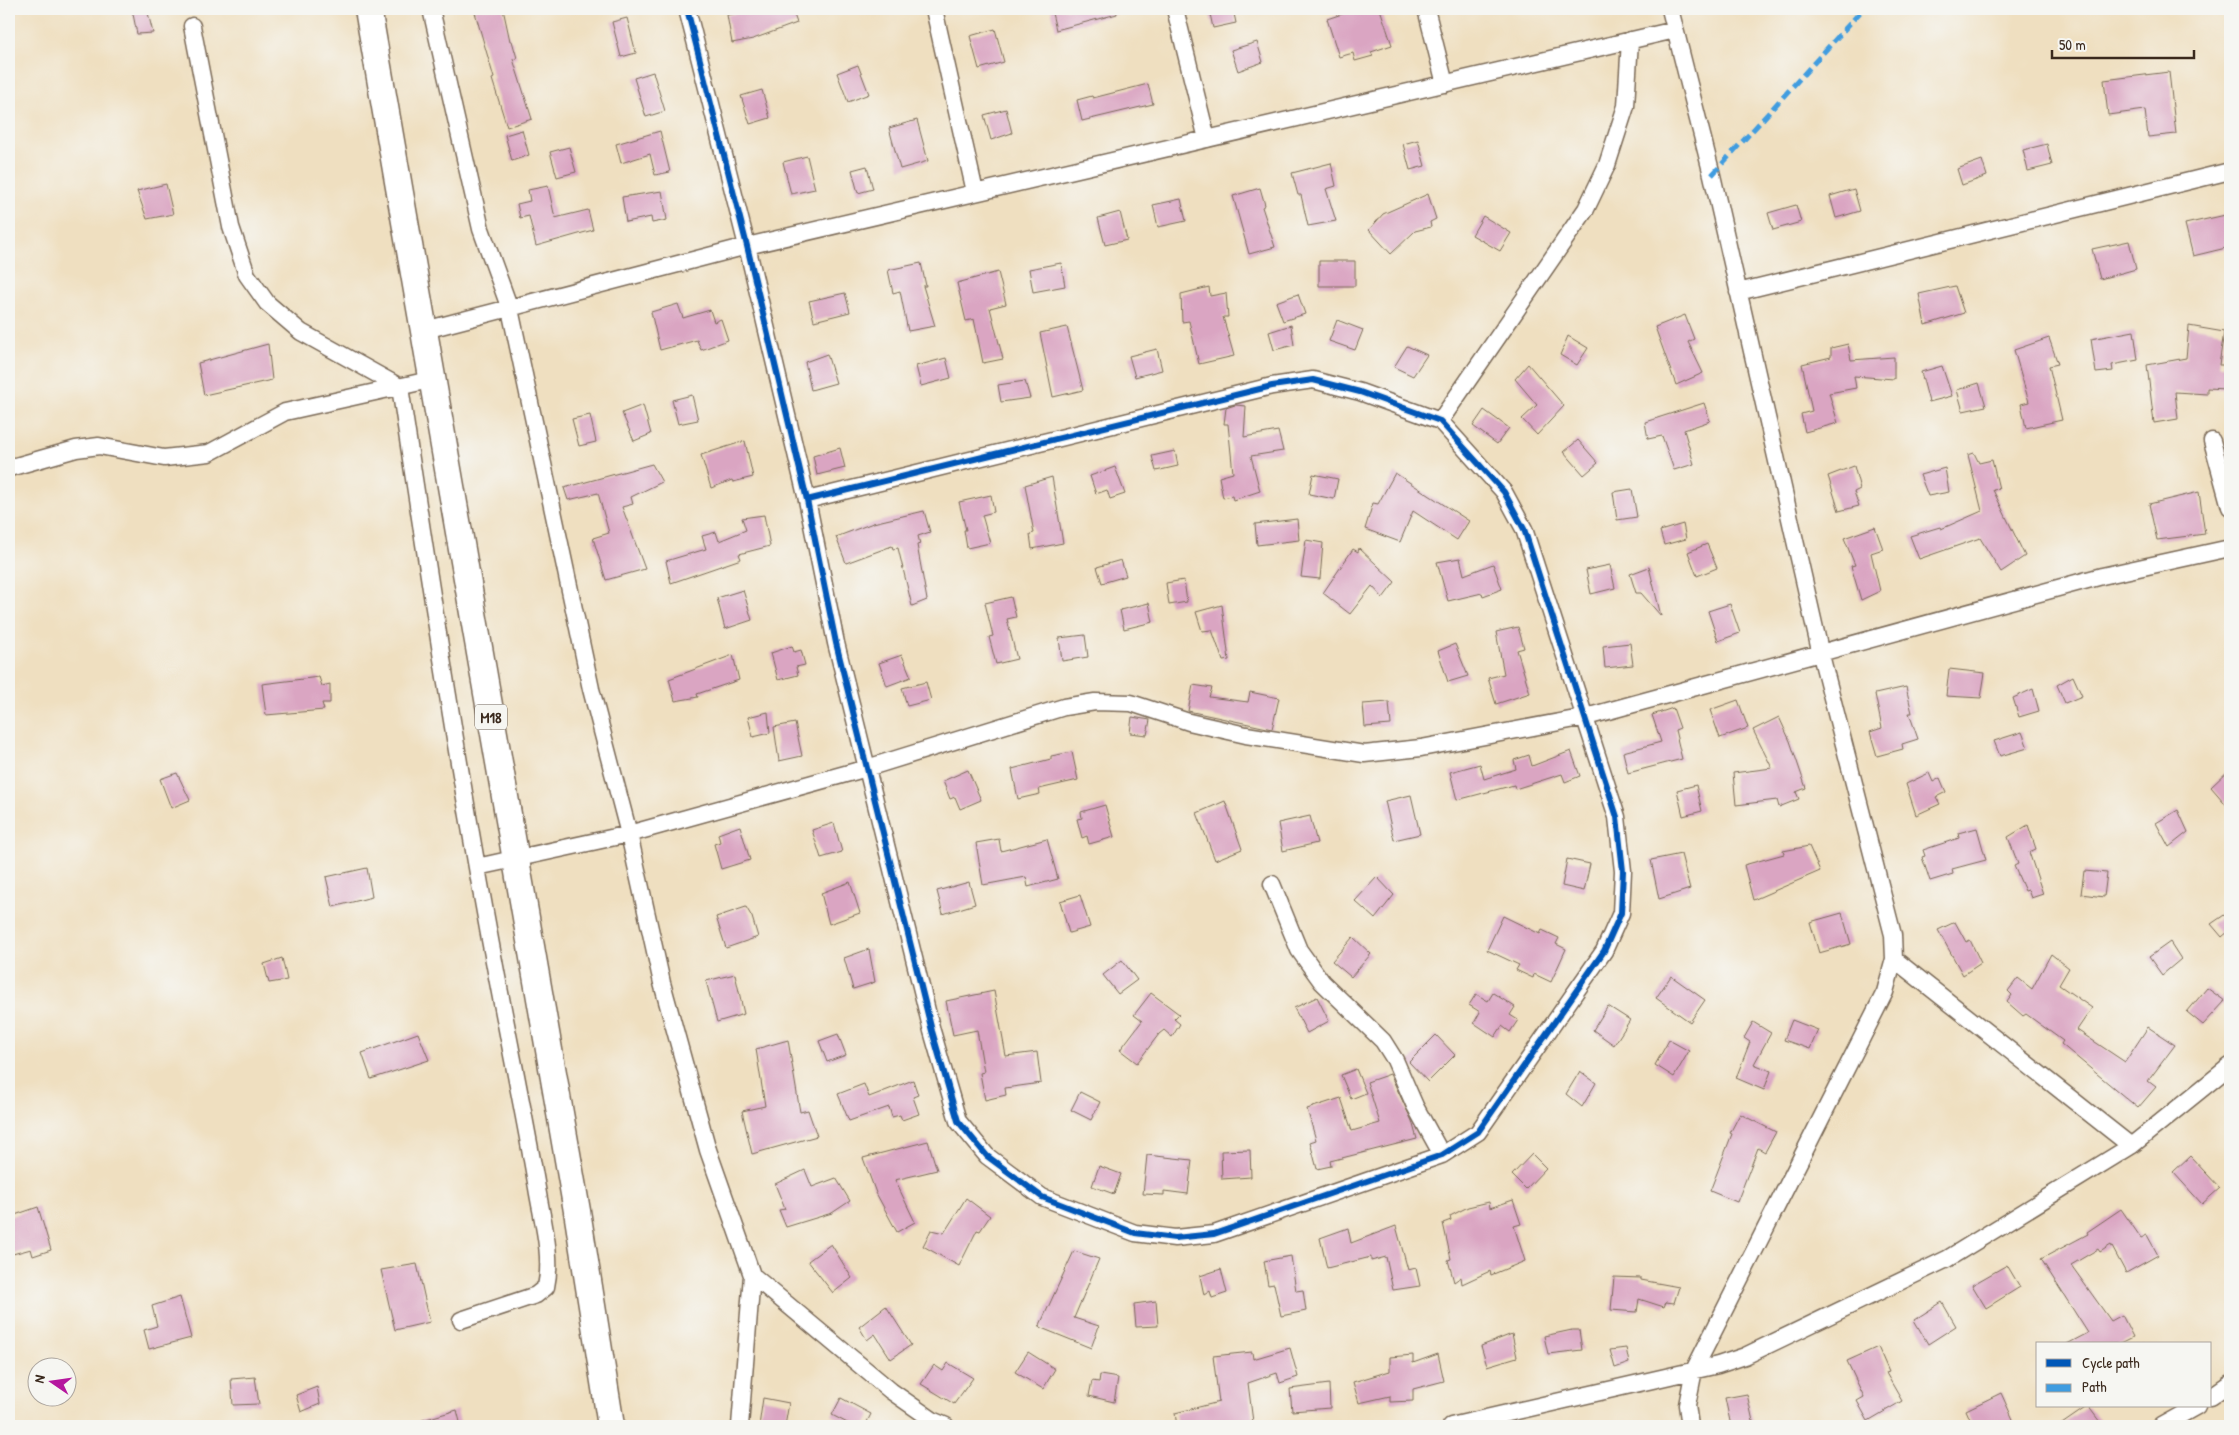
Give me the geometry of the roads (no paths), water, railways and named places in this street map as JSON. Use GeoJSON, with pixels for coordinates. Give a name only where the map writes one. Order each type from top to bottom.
{"type":"FeatureCollection","features":[{"type":"Feature","properties":{"kind":"main road","name":"M18"},"geometry":{"type":"LineString","coordinates":[[368,9],[434,379],[577,1211],[611,1426]]}},
{"type":"Feature","properties":{"kind":"street"},"geometry":{"type":"LineString","coordinates":[[432,9],[481,229],[510,309],[592,689],[629,834],[662,982],[708,1150],[752,1276],[740,1426]]}},
{"type":"Feature","properties":{"kind":"street"},"geometry":{"type":"LineString","coordinates":[[687,9],[747,246],[807,500],[836,643],[932,1031],[958,1121],[986,1156],[1042,1197],[1135,1233],[1175,1238],[1214,1234],[1442,1155],[1478,1132],[1604,950],[1621,913],[1623,871],[1617,817],[1524,529],[1504,492],[1440,421],[1360,392],[1313,380],[1272,386],[807,500]]}},
{"type":"Feature","properties":{"kind":"street"},"geometry":{"type":"LineString","coordinates":[[934,9],[975,192]]}},
{"type":"Feature","properties":{"kind":"street"},"geometry":{"type":"LineString","coordinates":[[1175,9],[1207,139]]}},
{"type":"Feature","properties":{"kind":"street"},"geometry":{"type":"LineString","coordinates":[[1426,9],[1445,84]]}},
{"type":"Feature","properties":{"kind":"street"},"geometry":{"type":"LineString","coordinates":[[1670,9],[1738,292],[1821,654],[1893,934],[1894,959],[1885,992],[1694,1370],[1687,1405],[1690,1426]]}},
{"type":"Feature","properties":{"kind":"street"},"geometry":{"type":"LineString","coordinates":[[192,26],[231,228],[247,275],[267,304],[301,332],[400,387]]}},
{"type":"Feature","properties":{"kind":"street"},"geometry":{"type":"LineString","coordinates":[[425,330],[747,246],[1675,30]]}},
{"type":"Feature","properties":{"kind":"street"},"geometry":{"type":"LineString","coordinates":[[1440,421],[1586,209],[1607,165],[1626,106],[1630,40]]}},
{"type":"Feature","properties":{"kind":"street"},"geometry":{"type":"LineString","coordinates":[[1738,292],[2230,171]]}},
{"type":"Feature","properties":{"kind":"street"},"geometry":{"type":"LineString","coordinates":[[9,468],[76,449],[99,446],[164,458],[209,453],[285,412],[434,379]]}},
{"type":"Feature","properties":{"kind":"street"},"geometry":{"type":"LineString","coordinates":[[400,387],[448,700],[477,867],[525,1116],[545,1233],[549,1274],[546,1288],[536,1294],[461,1320]]}},
{"type":"Feature","properties":{"kind":"street"},"geometry":{"type":"LineString","coordinates":[[2212,441],[2230,507]]}},
{"type":"Feature","properties":{"kind":"street"},"geometry":{"type":"LineString","coordinates":[[477,867],[629,834],[867,768],[1064,707],[1095,702],[1131,702],[1189,722],[1246,735],[1364,754],[1430,747],[1586,717],[2102,576],[2230,548]]}},
{"type":"Feature","properties":{"kind":"street"},"geometry":{"type":"LineString","coordinates":[[1272,884],[1299,950],[1322,982],[1383,1041],[1442,1155]]}},
{"type":"Feature","properties":{"kind":"street"},"geometry":{"type":"LineString","coordinates":[[1894,959],[2131,1146]]}},
{"type":"Feature","properties":{"kind":"street"},"geometry":{"type":"LineString","coordinates":[[1451,1426],[1694,1370],[1745,1356],[1947,1259],[2131,1146],[2230,1066]]}},
{"type":"Feature","properties":{"kind":"street"},"geometry":{"type":"LineString","coordinates":[[752,1276],[891,1391],[934,1421],[946,1426]]}},
{"type":"Feature","properties":{"kind":"street"},"geometry":{"type":"LineString","coordinates":[[2212,1396],[2230,1383]]}},
{"type":"Feature","properties":{"kind":"street"},"geometry":{"type":"LineString","coordinates":[[2161,1426],[2193,1408]]}}]}
